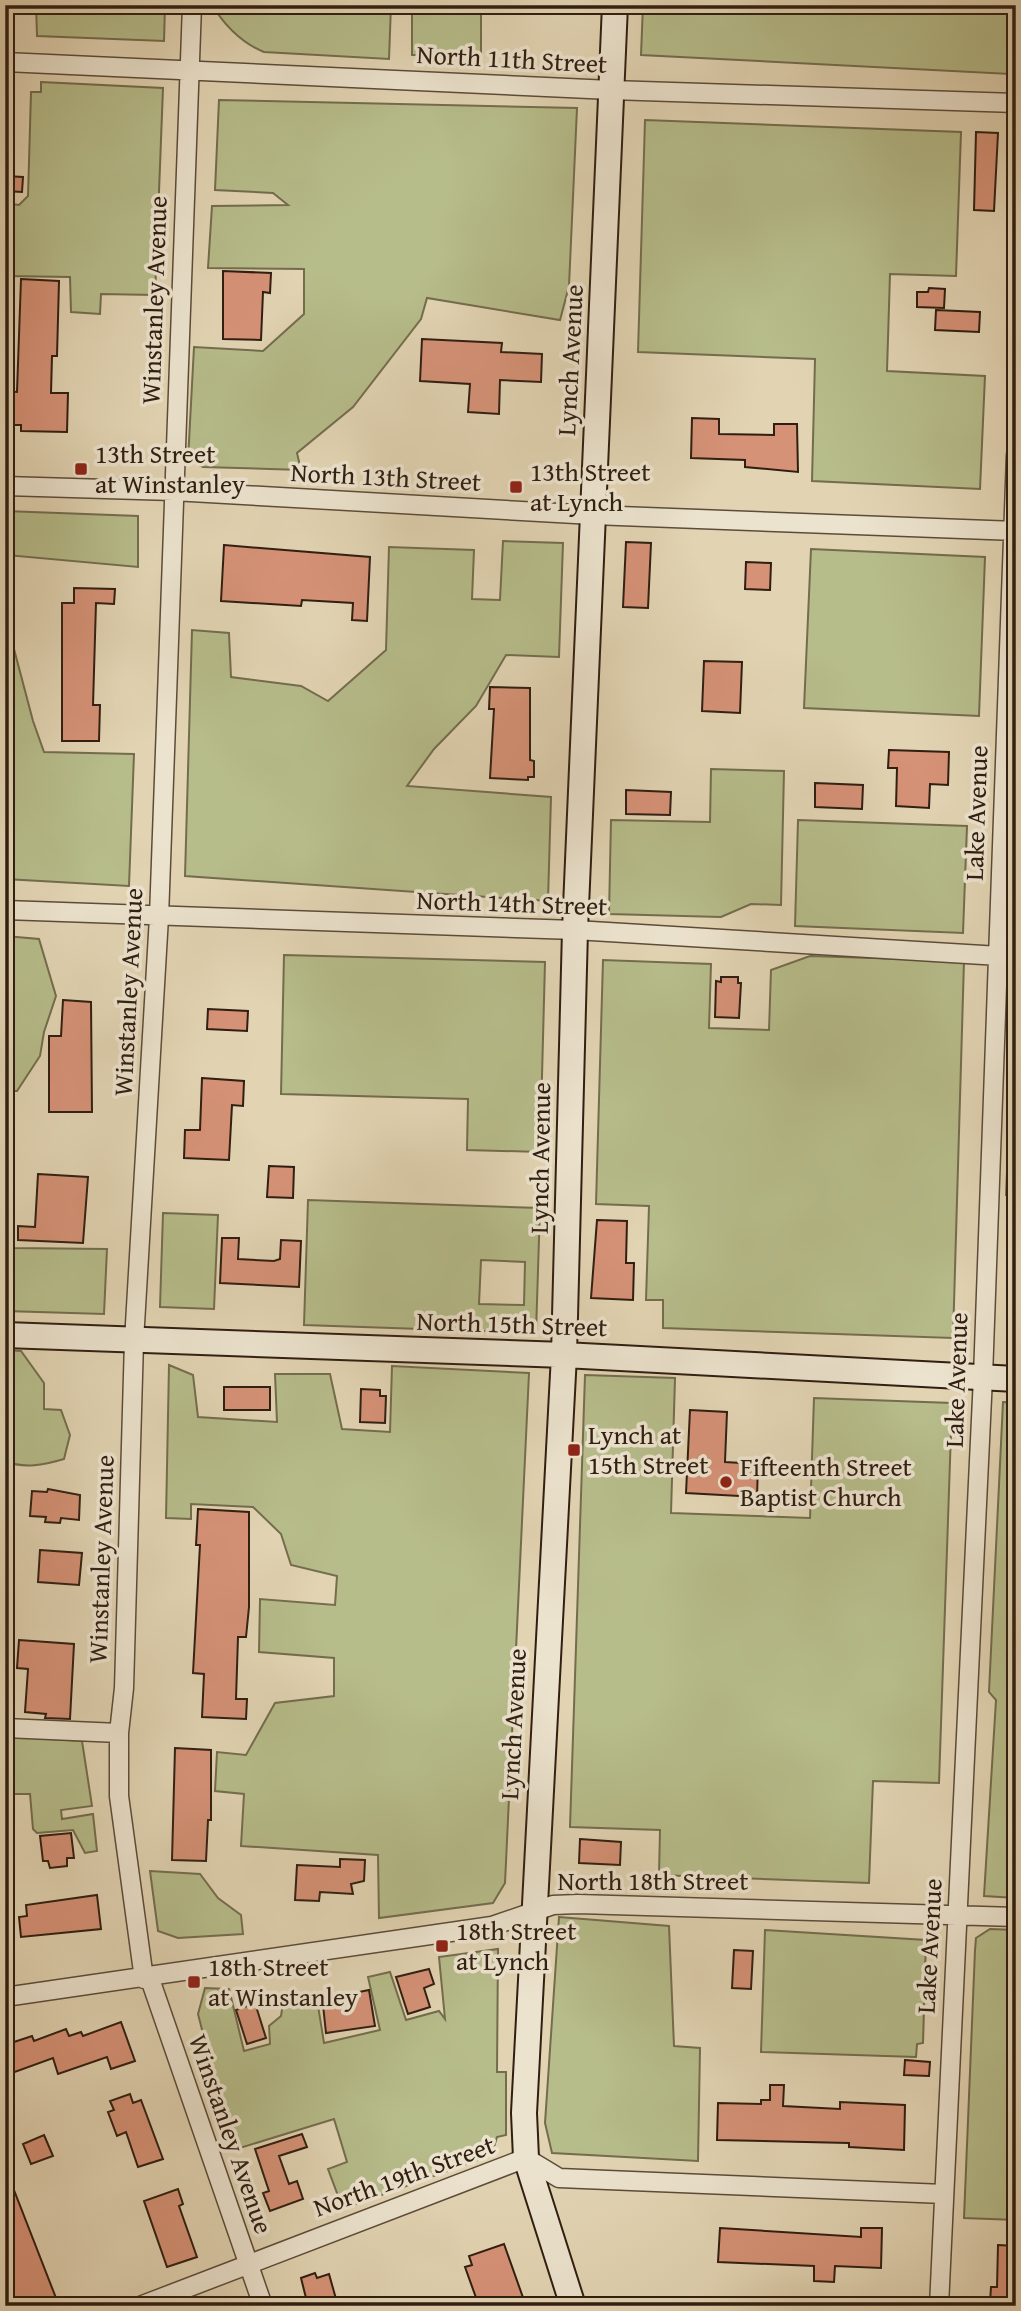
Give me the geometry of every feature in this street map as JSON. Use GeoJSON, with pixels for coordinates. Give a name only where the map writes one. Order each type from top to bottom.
{"type":"FeatureCollection","features":[{"type":"Feature","properties":{"kind":"street","name":"Winstanley Avenue"},"geometry":{"type":"LineString","coordinates":[[192,5],[159,917],[134,1341],[119,1796],[147,1979],[263,2306]]}},
{"type":"Feature","properties":{"kind":"street","name":"Lynch Avenue"},"geometry":{"type":"LineString","coordinates":[[573,2306],[526,2158],[524,2113],[564,1355],[575,930],[615,5]]}},
{"type":"Feature","properties":{"kind":"street","name":"North 11th Street"},"geometry":{"type":"LineString","coordinates":[[5,62],[611,90],[1016,103]]}},
{"type":"Feature","properties":{"kind":"street","name":"Lake Avenue"},"geometry":{"type":"LineString","coordinates":[[939,2306],[983,1377],[1007,957],[1016,455]]}},
{"type":"Feature","properties":{"kind":"street","name":"North 13th Street"},"geometry":{"type":"LineString","coordinates":[[5,486],[173,491],[593,515],[1014,531]]}},
{"type":"Feature","properties":{"kind":"street","name":"North 14th Street"},"geometry":{"type":"LineString","coordinates":[[5,910],[575,930],[1007,957]]}},
{"type":"Feature","properties":{"kind":"street","name":"North 15th Street"},"geometry":{"type":"LineString","coordinates":[[5,1335],[564,1355],[1016,1379]]}},
{"type":"Feature","properties":{"kind":"street"},"geometry":{"type":"LineString","coordinates":[[5,1728],[119,1733]]}},
{"type":"Feature","properties":{"kind":"street","name":"North 18th Street"},"geometry":{"type":"LineString","coordinates":[[5,1997],[147,1979],[346,1945],[492,1926],[554,1905],[957,1913],[1016,1917]]}},
{"type":"Feature","properties":{"kind":"street","name":"North 19th Street"},"geometry":{"type":"LineString","coordinates":[[140,2306],[247,2262],[526,2158],[559,2178],[944,2194]]}},
{"type":"Feature","properties":{"kind":"green space"},"geometry":{"type":"Polygon","coordinates":[[[36,5],[165,5],[164,41],[37,36],[36,5]]]}},
{"type":"Feature","properties":{"kind":"green space"},"geometry":{"type":"Polygon","coordinates":[[[212,5],[391,5],[389,59],[264,52],[235,33],[212,5]]]}},
{"type":"Feature","properties":{"kind":"green space"},"geometry":{"type":"Polygon","coordinates":[[[412,5],[481,5],[481,55],[412,55],[412,5]]]}},
{"type":"Feature","properties":{"kind":"green space"},"geometry":{"type":"Polygon","coordinates":[[[643,5],[1013,5],[1010,74],[641,55],[643,5]]]}},
{"type":"Feature","properties":{"kind":"green space"},"geometry":{"type":"Polygon","coordinates":[[[41,82],[163,88],[155,295],[101,294],[100,314],[71,312],[70,277],[5,276],[5,203],[19,205],[28,196],[31,92],[41,92],[41,82]]]}},
{"type":"Feature","properties":{"kind":"green space"},"geometry":{"type":"Polygon","coordinates":[[[219,100],[577,108],[569,286],[560,320],[427,298],[421,319],[353,407],[297,453],[301,470],[203,467],[188,460],[194,347],[263,351],[304,314],[304,269],[208,268],[212,206],[288,205],[273,193],[215,190],[219,100]]]}},
{"type":"Feature","properties":{"kind":"green space"},"geometry":{"type":"Polygon","coordinates":[[[645,120],[961,132],[956,276],[890,274],[887,371],[985,376],[980,489],[812,481],[815,359],[638,352],[645,120]]]}},
{"type":"Feature","properties":{"kind":"green space"},"geometry":{"type":"Polygon","coordinates":[[[5,511],[138,516],[138,567],[7,555],[5,572],[5,511]]]}},
{"type":"Feature","properties":{"kind":"green space"},"geometry":{"type":"Polygon","coordinates":[[[503,541],[563,543],[559,657],[506,655],[476,706],[434,749],[407,786],[551,797],[548,901],[185,876],[192,630],[229,633],[231,677],[301,686],[328,701],[386,650],[389,547],[474,550],[472,599],[500,600],[503,541]]]}},
{"type":"Feature","properties":{"kind":"green space"},"geometry":{"type":"Polygon","coordinates":[[[811,549],[985,557],[979,716],[804,708],[811,549]]]}},
{"type":"Feature","properties":{"kind":"green space"},"geometry":{"type":"Polygon","coordinates":[[[5,615],[44,752],[134,754],[129,886],[5,879],[5,615]]]}},
{"type":"Feature","properties":{"kind":"green space"},"geometry":{"type":"Polygon","coordinates":[[[711,769],[784,771],[781,905],[751,904],[721,917],[609,914],[611,820],[710,822],[711,769]]]}},
{"type":"Feature","properties":{"kind":"green space"},"geometry":{"type":"Polygon","coordinates":[[[798,820],[967,826],[963,933],[795,926],[798,820]]]}},
{"type":"Feature","properties":{"kind":"green space"},"geometry":{"type":"Polygon","coordinates":[[[5,936],[39,939],[56,996],[44,1032],[40,1056],[17,1091],[5,1091],[5,936]]]}},
{"type":"Feature","properties":{"kind":"green space"},"geometry":{"type":"Polygon","coordinates":[[[284,955],[545,962],[540,1152],[467,1150],[468,1099],[281,1094],[284,955]]]}},
{"type":"Feature","properties":{"kind":"green space"},"geometry":{"type":"Polygon","coordinates":[[[810,956],[964,961],[953,1338],[663,1328],[663,1300],[646,1300],[649,1206],[596,1204],[603,960],[711,964],[709,1028],[769,1030],[771,970],[810,956]]]}},
{"type":"Feature","properties":{"kind":"green space"},"geometry":{"type":"Polygon","coordinates":[[[1016,978],[1016,1195],[1006,1195],[1015,980],[1016,978]]]}},
{"type":"Feature","properties":{"kind":"green space"},"geometry":{"type":"Polygon","coordinates":[[[308,1200],[540,1208],[536,1333],[304,1325],[308,1200]],[[481,1260],[479,1304],[524,1305],[525,1262],[481,1260]]]}},
{"type":"Feature","properties":{"kind":"green space"},"geometry":{"type":"Polygon","coordinates":[[[5,1210],[13,1213],[13,1248],[107,1249],[104,1314],[5,1311],[5,1210]]]}},
{"type":"Feature","properties":{"kind":"green space"},"geometry":{"type":"Polygon","coordinates":[[[163,1213],[218,1215],[214,1309],[160,1307],[163,1213]]]}},
{"type":"Feature","properties":{"kind":"green space"},"geometry":{"type":"Polygon","coordinates":[[[5,1350],[21,1351],[44,1383],[44,1409],[61,1410],[70,1435],[64,1459],[34,1465],[5,1461],[5,1350]]]}},
{"type":"Feature","properties":{"kind":"green space"},"geometry":{"type":"Polygon","coordinates":[[[169,1365],[193,1375],[198,1417],[277,1422],[275,1374],[330,1374],[342,1429],[390,1432],[392,1366],[529,1373],[505,1883],[493,1903],[379,1918],[378,1855],[241,1846],[244,1794],[215,1791],[217,1752],[246,1755],[275,1703],[334,1696],[334,1658],[259,1652],[260,1599],[335,1605],[337,1576],[291,1565],[281,1534],[253,1507],[191,1504],[191,1519],[166,1518],[169,1365]]]}},
{"type":"Feature","properties":{"kind":"green space"},"geometry":{"type":"Polygon","coordinates":[[[585,1375],[675,1378],[671,1513],[810,1518],[814,1398],[952,1403],[939,1783],[873,1781],[869,1883],[659,1875],[660,1830],[570,1827],[585,1375]]]}},
{"type":"Feature","properties":{"kind":"green space"},"geometry":{"type":"Polygon","coordinates":[[[1003,1402],[1016,1403],[1016,1898],[984,1896],[996,1700],[989,1692],[1003,1402]]]}},
{"type":"Feature","properties":{"kind":"green space"},"geometry":{"type":"Polygon","coordinates":[[[5,1736],[82,1741],[92,1806],[61,1810],[62,1819],[93,1814],[97,1851],[85,1853],[73,1830],[37,1833],[33,1829],[30,1794],[5,1794],[5,1736]]]}},
{"type":"Feature","properties":{"kind":"green space"},"geometry":{"type":"Polygon","coordinates":[[[150,1871],[200,1874],[218,1898],[241,1915],[243,1934],[178,1938],[158,1931],[150,1871]]]}},
{"type":"Feature","properties":{"kind":"green space"},"geometry":{"type":"Polygon","coordinates":[[[559,1917],[669,1926],[674,2046],[700,2048],[698,2161],[552,2153],[545,2123],[559,1917]]]}},
{"type":"Feature","properties":{"kind":"green space"},"geometry":{"type":"Polygon","coordinates":[[[990,1929],[1016,1930],[1016,2220],[964,2218],[976,1938],[990,1929]]]}},
{"type":"Feature","properties":{"kind":"green space"},"geometry":{"type":"Polygon","coordinates":[[[765,1930],[926,1940],[923,2043],[917,2044],[916,2057],[761,2052],[765,1930]]]}},
{"type":"Feature","properties":{"kind":"green space"},"geometry":{"type":"Polygon","coordinates":[[[498,1949],[497,2072],[506,2072],[506,2135],[497,2137],[494,2147],[484,2151],[486,2157],[343,2209],[328,2169],[347,2162],[334,2119],[230,2151],[200,2060],[208,2053],[198,2014],[205,1988],[229,1989],[244,2051],[270,2044],[269,2026],[281,2016],[284,1997],[316,1993],[324,2043],[380,2030],[368,1977],[390,1972],[406,2020],[439,2011],[445,2019],[439,1957],[498,1949]]]}},
{"type":"Feature","properties":{"kind":"building"},"geometry":{"type":"Polygon","coordinates":[[[976,132],[998,133],[994,211],[974,210],[976,132]]]}},
{"type":"Feature","properties":{"kind":"building"},"geometry":{"type":"Polygon","coordinates":[[[5,176],[23,177],[22,192],[5,191],[5,176]]]}},
{"type":"Feature","properties":{"kind":"building"},"geometry":{"type":"Polygon","coordinates":[[[223,271],[271,273],[270,293],[263,292],[261,340],[223,339],[223,271]]]}},
{"type":"Feature","properties":{"kind":"building"},"geometry":{"type":"Polygon","coordinates":[[[21,279],[59,281],[57,356],[52,356],[51,393],[68,393],[67,432],[21,431],[21,425],[5,425],[5,391],[17,392],[21,279]]]}},
{"type":"Feature","properties":{"kind":"building"},"geometry":{"type":"Polygon","coordinates":[[[929,288],[945,289],[944,308],[917,307],[917,292],[928,292],[929,288]]]}},
{"type":"Feature","properties":{"kind":"building"},"geometry":{"type":"Polygon","coordinates":[[[936,310],[980,312],[979,332],[935,330],[936,310]]]}},
{"type":"Feature","properties":{"kind":"building"},"geometry":{"type":"Polygon","coordinates":[[[422,339],[502,343],[501,352],[542,354],[541,382],[500,380],[499,414],[468,412],[470,384],[420,381],[422,339]]]}},
{"type":"Feature","properties":{"kind":"building"},"geometry":{"type":"Polygon","coordinates":[[[692,418],[719,419],[719,434],[774,435],[774,424],[797,424],[798,472],[745,467],[745,460],[691,458],[692,418]]]}},
{"type":"Feature","properties":{"kind":"building"},"geometry":{"type":"Polygon","coordinates":[[[626,542],[651,543],[648,608],[623,607],[626,542]]]}},
{"type":"Feature","properties":{"kind":"building"},"geometry":{"type":"Polygon","coordinates":[[[224,545],[370,557],[367,621],[352,620],[353,603],[302,600],[301,606],[221,601],[224,545]]]}},
{"type":"Feature","properties":{"kind":"building"},"geometry":{"type":"Polygon","coordinates":[[[746,562],[771,563],[770,590],[745,589],[746,562]]]}},
{"type":"Feature","properties":{"kind":"building"},"geometry":{"type":"Polygon","coordinates":[[[74,588],[115,589],[114,604],[96,603],[93,705],[100,705],[99,741],[62,741],[62,603],[74,603],[74,588]]]}},
{"type":"Feature","properties":{"kind":"building"},"geometry":{"type":"Polygon","coordinates":[[[704,661],[742,662],[740,713],[702,711],[704,661]]]}},
{"type":"Feature","properties":{"kind":"building"},"geometry":{"type":"Polygon","coordinates":[[[490,687],[530,688],[530,760],[534,761],[534,777],[528,777],[528,780],[490,778],[494,709],[489,709],[490,687]]]}},
{"type":"Feature","properties":{"kind":"building"},"geometry":{"type":"Polygon","coordinates":[[[889,750],[949,752],[948,785],[930,784],[929,808],[896,806],[897,768],[888,768],[889,750]]]}},
{"type":"Feature","properties":{"kind":"building"},"geometry":{"type":"Polygon","coordinates":[[[815,783],[863,785],[862,809],[815,807],[815,783]]]}},
{"type":"Feature","properties":{"kind":"building"},"geometry":{"type":"Polygon","coordinates":[[[626,790],[671,792],[670,815],[626,814],[626,790]]]}},
{"type":"Feature","properties":{"kind":"building"},"geometry":{"type":"Polygon","coordinates":[[[721,977],[738,977],[738,983],[741,983],[739,1018],[715,1017],[716,981],[721,982],[721,977]]]}},
{"type":"Feature","properties":{"kind":"building"},"geometry":{"type":"Polygon","coordinates":[[[63,1000],[91,1002],[92,1112],[49,1112],[49,1036],[61,1036],[63,1000]]]}},
{"type":"Feature","properties":{"kind":"building"},"geometry":{"type":"Polygon","coordinates":[[[208,1009],[248,1011],[247,1031],[207,1029],[208,1009]]]}},
{"type":"Feature","properties":{"kind":"building"},"geometry":{"type":"Polygon","coordinates":[[[202,1078],[244,1081],[243,1106],[232,1105],[229,1160],[184,1158],[185,1130],[200,1130],[202,1078]]]}},
{"type":"Feature","properties":{"kind":"building"},"geometry":{"type":"Polygon","coordinates":[[[269,1166],[294,1167],[293,1198],[267,1197],[269,1166]]]}},
{"type":"Feature","properties":{"kind":"building"},"geometry":{"type":"Polygon","coordinates":[[[38,1174],[88,1177],[83,1243],[18,1240],[18,1226],[35,1227],[38,1174]]]}},
{"type":"Feature","properties":{"kind":"building"},"geometry":{"type":"Polygon","coordinates":[[[597,1220],[627,1221],[626,1263],[634,1263],[633,1300],[591,1298],[597,1220]]]}},
{"type":"Feature","properties":{"kind":"building"},"geometry":{"type":"Polygon","coordinates":[[[222,1238],[239,1238],[238,1259],[274,1261],[280,1259],[281,1240],[301,1241],[299,1287],[220,1283],[222,1238]]]}},
{"type":"Feature","properties":{"kind":"building"},"geometry":{"type":"Polygon","coordinates":[[[224,1387],[270,1387],[270,1410],[224,1410],[224,1387]]]}},
{"type":"Feature","properties":{"kind":"building"},"geometry":{"type":"Polygon","coordinates":[[[361,1389],[380,1390],[380,1396],[386,1396],[385,1423],[360,1422],[361,1389]]]}},
{"type":"Feature","properties":{"kind":"building"},"geometry":{"type":"Polygon","coordinates":[[[690,1410],[727,1412],[725,1462],[758,1464],[757,1497],[686,1493],[690,1410]]]}},
{"type":"Feature","properties":{"kind":"building"},"geometry":{"type":"Polygon","coordinates":[[[48,1489],[80,1495],[79,1520],[61,1518],[60,1523],[45,1522],[46,1517],[30,1516],[32,1491],[47,1492],[48,1489]]]}},
{"type":"Feature","properties":{"kind":"building"},"geometry":{"type":"Polygon","coordinates":[[[198,1509],[249,1512],[249,1607],[246,1637],[238,1637],[236,1699],[247,1699],[246,1719],[202,1717],[204,1674],[193,1673],[200,1545],[196,1545],[198,1509]]]}},
{"type":"Feature","properties":{"kind":"building"},"geometry":{"type":"Polygon","coordinates":[[[40,1550],[82,1553],[79,1585],[38,1582],[40,1550]]]}},
{"type":"Feature","properties":{"kind":"building"},"geometry":{"type":"Polygon","coordinates":[[[19,1640],[74,1644],[70,1719],[45,1718],[46,1714],[25,1712],[28,1669],[17,1668],[19,1640]]]}},
{"type":"Feature","properties":{"kind":"building"},"geometry":{"type":"Polygon","coordinates":[[[175,1748],[211,1750],[211,1820],[208,1820],[206,1861],[172,1860],[175,1748]]]}},
{"type":"Feature","properties":{"kind":"building"},"geometry":{"type":"Polygon","coordinates":[[[71,1833],[74,1858],[67,1858],[67,1866],[50,1868],[48,1861],[43,1861],[40,1836],[71,1833]]]}},
{"type":"Feature","properties":{"kind":"building"},"geometry":{"type":"Polygon","coordinates":[[[580,1839],[621,1842],[620,1865],[579,1863],[580,1839]]]}},
{"type":"Feature","properties":{"kind":"building"},"geometry":{"type":"Polygon","coordinates":[[[340,1859],[365,1860],[364,1881],[351,1884],[353,1894],[320,1892],[319,1901],[295,1900],[297,1865],[340,1867],[340,1859]]]}},
{"type":"Feature","properties":{"kind":"building"},"geometry":{"type":"Polygon","coordinates":[[[97,1895],[101,1929],[21,1937],[19,1917],[27,1916],[26,1905],[97,1895]]]}},
{"type":"Feature","properties":{"kind":"building"},"geometry":{"type":"Polygon","coordinates":[[[734,1950],[753,1951],[751,1989],[732,1988],[734,1950]]]}},
{"type":"Feature","properties":{"kind":"building"},"geometry":{"type":"Polygon","coordinates":[[[429,1969],[434,1984],[424,1988],[430,2007],[408,2014],[396,1977],[429,1969]]]}},
{"type":"Feature","properties":{"kind":"building"},"geometry":{"type":"Polygon","coordinates":[[[369,1990],[375,2026],[326,2033],[323,2005],[350,2002],[349,1994],[369,1990]]]}},
{"type":"Feature","properties":{"kind":"building"},"geometry":{"type":"Polygon","coordinates":[[[255,2003],[266,2038],[247,2044],[236,2010],[255,2003]]]}},
{"type":"Feature","properties":{"kind":"building"},"geometry":{"type":"Polygon","coordinates":[[[121,2022],[135,2061],[111,2069],[107,2057],[58,2074],[53,2058],[12,2073],[5,2045],[32,2036],[34,2041],[66,2029],[69,2036],[81,2032],[83,2036],[121,2022]]]}},
{"type":"Feature","properties":{"kind":"building"},"geometry":{"type":"Polygon","coordinates":[[[905,2060],[930,2062],[929,2076],[904,2075],[905,2060]]]}},
{"type":"Feature","properties":{"kind":"building"},"geometry":{"type":"Polygon","coordinates":[[[770,2085],[784,2085],[783,2106],[840,2109],[840,2102],[905,2105],[904,2150],[849,2147],[849,2143],[717,2140],[718,2103],[761,2104],[761,2100],[770,2100],[770,2085]]]}},
{"type":"Feature","properties":{"kind":"building"},"geometry":{"type":"Polygon","coordinates":[[[130,2094],[133,2103],[141,2100],[163,2159],[138,2167],[126,2132],[117,2136],[108,2112],[114,2110],[110,2101],[130,2094]]]}},
{"type":"Feature","properties":{"kind":"building"},"geometry":{"type":"Polygon","coordinates":[[[302,2134],[307,2147],[279,2156],[289,2184],[297,2181],[303,2199],[270,2211],[263,2193],[269,2191],[255,2149],[302,2134]]]}},
{"type":"Feature","properties":{"kind":"building"},"geometry":{"type":"Polygon","coordinates":[[[44,2135],[53,2156],[31,2164],[23,2144],[44,2135]]]}},
{"type":"Feature","properties":{"kind":"building"},"geometry":{"type":"Polygon","coordinates":[[[5,2167],[56,2298],[38,2306],[10,2306],[5,2293],[5,2167]]]}},
{"type":"Feature","properties":{"kind":"building"},"geometry":{"type":"Polygon","coordinates":[[[178,2189],[183,2204],[179,2206],[197,2257],[167,2267],[144,2201],[178,2189]]]}},
{"type":"Feature","properties":{"kind":"building"},"geometry":{"type":"Polygon","coordinates":[[[720,2228],[861,2237],[861,2228],[882,2228],[881,2268],[835,2266],[834,2282],[814,2281],[814,2266],[718,2262],[720,2228]]]}},
{"type":"Feature","properties":{"kind":"building"},"geometry":{"type":"Polygon","coordinates":[[[504,2244],[526,2306],[479,2306],[465,2267],[472,2265],[469,2256],[504,2244]]]}},
{"type":"Feature","properties":{"kind":"building"},"geometry":{"type":"Polygon","coordinates":[[[998,2245],[1016,2246],[1016,2305],[990,2303],[991,2287],[997,2287],[998,2245]]]}},
{"type":"Feature","properties":{"kind":"building"},"geometry":{"type":"Polygon","coordinates":[[[315,2273],[317,2278],[329,2274],[338,2306],[308,2306],[301,2278],[315,2273]]]}},
{"type":"Feature","properties":{"kind":"place","name":"13th Street at Winstanley"},"geometry":{"type":"Point","coordinates":[81,469]}},
{"type":"Feature","properties":{"kind":"place","name":"13th Street at Lynch"},"geometry":{"type":"Point","coordinates":[516,487]}},
{"type":"Feature","properties":{"kind":"place","name":"Lynch at 15th Street"},"geometry":{"type":"Point","coordinates":[574,1450]}},
{"type":"Feature","properties":{"kind":"place","name":"Fifteenth Street Baptist Church"},"geometry":{"type":"Point","coordinates":[726,1482]}},
{"type":"Feature","properties":{"kind":"place","name":"18th Street at Lynch"},"geometry":{"type":"Point","coordinates":[442,1946]}},
{"type":"Feature","properties":{"kind":"place","name":"18th Street at Winstanley"},"geometry":{"type":"Point","coordinates":[194,1982]}}]}
